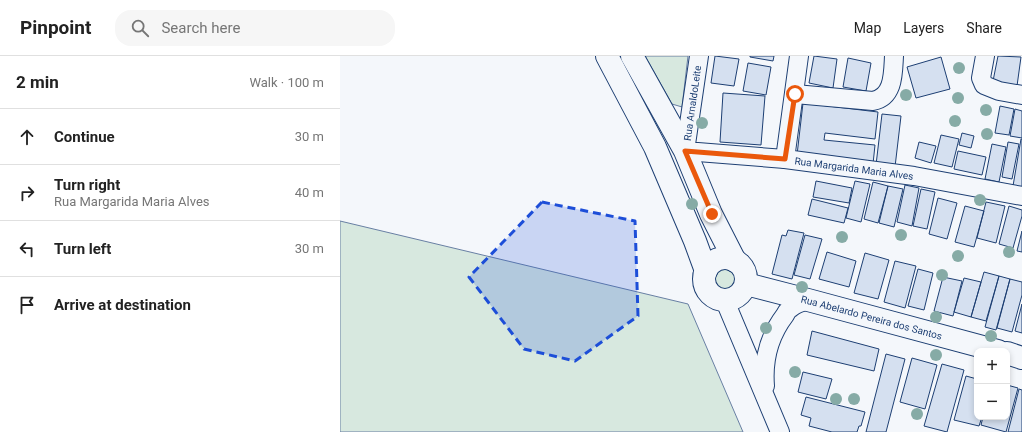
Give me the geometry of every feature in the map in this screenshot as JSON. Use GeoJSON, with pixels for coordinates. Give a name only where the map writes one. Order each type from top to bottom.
{"type":"FeatureCollection","features":[{"type":"Feature","properties":{"kind":"main road"},"geometry":{"type":"LineString","coordinates":[[608,56],[655,147],[695,241],[706,271]]}},
{"type":"Feature","properties":{"kind":"main road"},"geometry":{"type":"LineString","coordinates":[[632,56],[685,151],[712,214],[735,261]]}},
{"type":"Feature","properties":{"kind":"main road"},"geometry":{"type":"LineString","coordinates":[[722,258],[729,258],[735,261],[741,265],[745,271],[746,284],[743,291],[732,300],[718,300],[712,296],[704,285],[706,271],[710,265],[722,258]]}},
{"type":"Feature","properties":{"kind":"main road","name":"Rua Abelardo Pereira dos Santos"},"geometry":{"type":"LineString","coordinates":[[746,284],[987,348]]}},
{"type":"Feature","properties":{"kind":"main road"},"geometry":{"type":"LineString","coordinates":[[1010,355],[1022,358]]}},
{"type":"Feature","properties":{"kind":"street","name":"Rua ArnaldoLeite"},"geometry":{"type":"LineString","coordinates":[[685,151],[699,56]]}},
{"type":"Feature","properties":{"kind":"street"},"geometry":{"type":"LineString","coordinates":[[785,159],[799,56]]}},
{"type":"Feature","properties":{"kind":"street"},"geometry":{"type":"LineString","coordinates":[[795,94],[873,101],[879,100],[884,97],[893,79],[894,56]]}},
{"type":"Feature","properties":{"kind":"street"},"geometry":{"type":"LineString","coordinates":[[985,56],[981,78],[984,85],[999,92],[1022,95]]}},
{"type":"Feature","properties":{"kind":"street","name":"Rua Margarida Maria Alves"},"geometry":{"type":"LineString","coordinates":[[685,151],[785,159],[914,176],[1022,196]]}},
{"type":"Feature","properties":{"kind":"street"},"geometry":{"type":"LineString","coordinates":[[766,395],[764,375],[765,363],[771,339],[779,322],[790,308],[808,300]]}},
{"type":"Feature","properties":{"kind":"street"},"geometry":{"type":"LineString","coordinates":[[725,301],[766,395],[780,432]]}},
{"type":"Feature","properties":{"kind":"highlighted area"},"geometry":{"type":"Polygon","coordinates":[[[542,202],[635,221],[638,316],[575,361],[524,349],[469,277],[542,202]]]}},
{"type":"Feature","properties":{"kind":"shaded area"},"geometry":{"type":"Polygon","coordinates":[[[645,56],[688,56],[682,107],[672,104],[645,56]]]}},
{"type":"Feature","properties":{"kind":"shaded area"},"geometry":{"type":"Polygon","coordinates":[[[340,221],[688,304],[743,432],[340,432],[340,221]]]}},
{"type":"Feature","properties":{"kind":"shaded area"},"geometry":{"type":"Polygon","coordinates":[[[726,266],[731,267],[737,273],[737,283],[731,289],[726,290],[721,289],[715,283],[714,278],[715,273],[721,267],[726,266]]]}},
{"type":"Feature","properties":{"kind":"building"},"geometry":{"type":"Polygon","coordinates":[[[715,56],[739,59],[734,86],[711,83],[715,56]]]}},
{"type":"Feature","properties":{"kind":"building"},"geometry":{"type":"Polygon","coordinates":[[[750,56],[774,56],[773,61],[750,56]]]}},
{"type":"Feature","properties":{"kind":"building"},"geometry":{"type":"Polygon","coordinates":[[[814,56],[837,59],[833,88],[809,83],[814,56]]]}},
{"type":"Feature","properties":{"kind":"building"},"geometry":{"type":"Polygon","coordinates":[[[998,56],[1021,57],[1017,86],[993,81],[998,56]]]}},
{"type":"Feature","properties":{"kind":"building"},"geometry":{"type":"Polygon","coordinates":[[[941,57],[950,89],[916,98],[907,67],[941,57]]]}},
{"type":"Feature","properties":{"kind":"building"},"geometry":{"type":"Polygon","coordinates":[[[848,58],[871,63],[866,91],[843,87],[848,58]]]}},
{"type":"Feature","properties":{"kind":"building"},"geometry":{"type":"Polygon","coordinates":[[[748,63],[771,67],[766,95],[743,91],[748,63]]]}},
{"type":"Feature","properties":{"kind":"building"},"geometry":{"type":"Polygon","coordinates":[[[723,93],[765,96],[761,145],[720,142],[723,93]]]}},
{"type":"Feature","properties":{"kind":"building"},"geometry":{"type":"Polygon","coordinates":[[[803,103],[878,112],[875,139],[825,133],[824,140],[875,145],[873,164],[797,155],[803,103]]]}},
{"type":"Feature","properties":{"kind":"building"},"geometry":{"type":"Polygon","coordinates":[[[1000,106],[1014,109],[1009,135],[995,133],[1000,106]]]}},
{"type":"Feature","properties":{"kind":"building"},"geometry":{"type":"Polygon","coordinates":[[[1015,109],[1022,111],[1022,138],[1010,136],[1015,109]]]}},
{"type":"Feature","properties":{"kind":"building"},"geometry":{"type":"Polygon","coordinates":[[[882,114],[901,116],[895,167],[876,165],[882,114]]]}},
{"type":"Feature","properties":{"kind":"building"},"geometry":{"type":"Polygon","coordinates":[[[962,133],[974,136],[971,148],[959,145],[962,133]]]}},
{"type":"Feature","properties":{"kind":"building"},"geometry":{"type":"Polygon","coordinates":[[[941,135],[959,139],[952,167],[934,163],[941,135]]]}},
{"type":"Feature","properties":{"kind":"building"},"geometry":{"type":"Polygon","coordinates":[[[1022,139],[1022,188],[1013,186],[1022,139]]]}},
{"type":"Feature","properties":{"kind":"building"},"geometry":{"type":"Polygon","coordinates":[[[919,142],[936,146],[931,163],[915,158],[919,142]]]}},
{"type":"Feature","properties":{"kind":"building"},"geometry":{"type":"Polygon","coordinates":[[[1008,142],[1019,144],[1012,179],[1002,177],[1008,142]]]}},
{"type":"Feature","properties":{"kind":"building"},"geometry":{"type":"Polygon","coordinates":[[[992,144],[1006,147],[999,182],[985,179],[992,144]]]}},
{"type":"Feature","properties":{"kind":"building"},"geometry":{"type":"Polygon","coordinates":[[[958,151],[986,157],[982,175],[954,169],[958,151]]]}},
{"type":"Feature","properties":{"kind":"building"},"geometry":{"type":"Polygon","coordinates":[[[816,181],[852,188],[849,203],[813,197],[816,181]]]}},
{"type":"Feature","properties":{"kind":"building"},"geometry":{"type":"Polygon","coordinates":[[[855,181],[870,184],[861,222],[846,218],[855,181]]]}},
{"type":"Feature","properties":{"kind":"building"},"geometry":{"type":"Polygon","coordinates":[[[873,182],[888,186],[878,223],[864,219],[873,182]]]}},
{"type":"Feature","properties":{"kind":"building"},"geometry":{"type":"Polygon","coordinates":[[[905,185],[919,188],[912,226],[897,222],[905,185]]]}},
{"type":"Feature","properties":{"kind":"building"},"geometry":{"type":"Polygon","coordinates":[[[888,186],[903,189],[894,227],[879,223],[888,186]]]}},
{"type":"Feature","properties":{"kind":"building"},"geometry":{"type":"Polygon","coordinates":[[[921,189],[935,192],[927,229],[913,226],[921,189]]]}},
{"type":"Feature","properties":{"kind":"building"},"geometry":{"type":"Polygon","coordinates":[[[938,198],[957,203],[947,239],[929,234],[938,198]]]}},
{"type":"Feature","properties":{"kind":"building"},"geometry":{"type":"Polygon","coordinates":[[[812,199],[848,208],[844,223],[808,215],[812,199]]]}},
{"type":"Feature","properties":{"kind":"building"},"geometry":{"type":"Polygon","coordinates":[[[986,202],[1005,206],[996,243],[977,238],[986,202]]]}},
{"type":"Feature","properties":{"kind":"building"},"geometry":{"type":"Polygon","coordinates":[[[965,206],[984,211],[974,247],[955,242],[965,206]]]}},
{"type":"Feature","properties":{"kind":"building"},"geometry":{"type":"Polygon","coordinates":[[[1009,206],[1022,210],[1022,216],[1013,248],[999,244],[1009,206]]]}},
{"type":"Feature","properties":{"kind":"building"},"geometry":{"type":"Polygon","coordinates":[[[788,230],[804,233],[792,279],[772,274],[782,235],[786,236],[788,230]]]}},
{"type":"Feature","properties":{"kind":"building"},"geometry":{"type":"Polygon","coordinates":[[[1022,231],[1022,252],[1017,251],[1022,231]]]}},
{"type":"Feature","properties":{"kind":"building"},"geometry":{"type":"Polygon","coordinates":[[[805,235],[822,239],[810,279],[794,275],[805,235]]]}},
{"type":"Feature","properties":{"kind":"building"},"geometry":{"type":"Polygon","coordinates":[[[827,252],[856,261],[849,287],[819,279],[827,252]]]}},
{"type":"Feature","properties":{"kind":"building"},"geometry":{"type":"Polygon","coordinates":[[[865,253],[889,260],[878,299],[854,293],[865,253]]]}},
{"type":"Feature","properties":{"kind":"building"},"geometry":{"type":"Polygon","coordinates":[[[895,261],[916,266],[905,308],[884,302],[895,261]]]}},
{"type":"Feature","properties":{"kind":"building"},"geometry":{"type":"Polygon","coordinates":[[[918,269],[933,273],[924,310],[908,306],[918,269]]]}},
{"type":"Feature","properties":{"kind":"building"},"geometry":{"type":"Polygon","coordinates":[[[984,272],[999,276],[986,321],[971,317],[984,272]]]}},
{"type":"Feature","properties":{"kind":"building"},"geometry":{"type":"Polygon","coordinates":[[[999,276],[1010,279],[996,330],[985,327],[999,276]]]}},
{"type":"Feature","properties":{"kind":"building"},"geometry":{"type":"Polygon","coordinates":[[[943,277],[962,281],[953,316],[934,311],[943,277]]]}},
{"type":"Feature","properties":{"kind":"building"},"geometry":{"type":"Polygon","coordinates":[[[964,278],[981,282],[971,317],[954,312],[964,278]]]}},
{"type":"Feature","properties":{"kind":"building"},"geometry":{"type":"Polygon","coordinates":[[[1010,279],[1022,282],[1022,295],[1012,332],[997,328],[1010,279]]]}},
{"type":"Feature","properties":{"kind":"building"},"geometry":{"type":"Polygon","coordinates":[[[1022,304],[1022,333],[1015,331],[1022,304]]]}},
{"type":"Feature","properties":{"kind":"building"},"geometry":{"type":"Polygon","coordinates":[[[812,331],[879,349],[874,371],[807,355],[812,331]]]}},
{"type":"Feature","properties":{"kind":"building"},"geometry":{"type":"Polygon","coordinates":[[[886,354],[905,359],[886,432],[866,432],[886,354]]]}},
{"type":"Feature","properties":{"kind":"building"},"geometry":{"type":"Polygon","coordinates":[[[912,358],[937,365],[925,409],[900,402],[912,358]]]}},
{"type":"Feature","properties":{"kind":"building"},"geometry":{"type":"Polygon","coordinates":[[[942,364],[964,370],[947,432],[924,426],[942,364]]]}},
{"type":"Feature","properties":{"kind":"building"},"geometry":{"type":"Polygon","coordinates":[[[803,372],[832,379],[826,399],[798,392],[803,372]]]}},
{"type":"Feature","properties":{"kind":"building"},"geometry":{"type":"Polygon","coordinates":[[[966,376],[974,378],[974,420],[981,420],[979,426],[954,420],[966,376]]]}},
{"type":"Feature","properties":{"kind":"building"},"geometry":{"type":"Polygon","coordinates":[[[1010,386],[1018,388],[1010,417],[1010,386]]]}},
{"type":"Feature","properties":{"kind":"building"},"geometry":{"type":"Polygon","coordinates":[[[1019,389],[1022,390],[1022,432],[1008,432],[1019,389]]]}},
{"type":"Feature","properties":{"kind":"building"},"geometry":{"type":"Polygon","coordinates":[[[806,397],[865,412],[861,426],[859,426],[857,432],[832,432],[809,426],[811,418],[801,415],[806,397]]]}},
{"type":"Feature","properties":{"kind":"building"},"geometry":{"type":"Polygon","coordinates":[[[982,420],[1009,420],[1006,432],[981,425],[982,420]]]}},
{"type":"Feature","properties":{"kind":"route"},"geometry":{"type":"LineString","coordinates":[[712,214],[685,151],[785,159],[795,94]]}}]}
